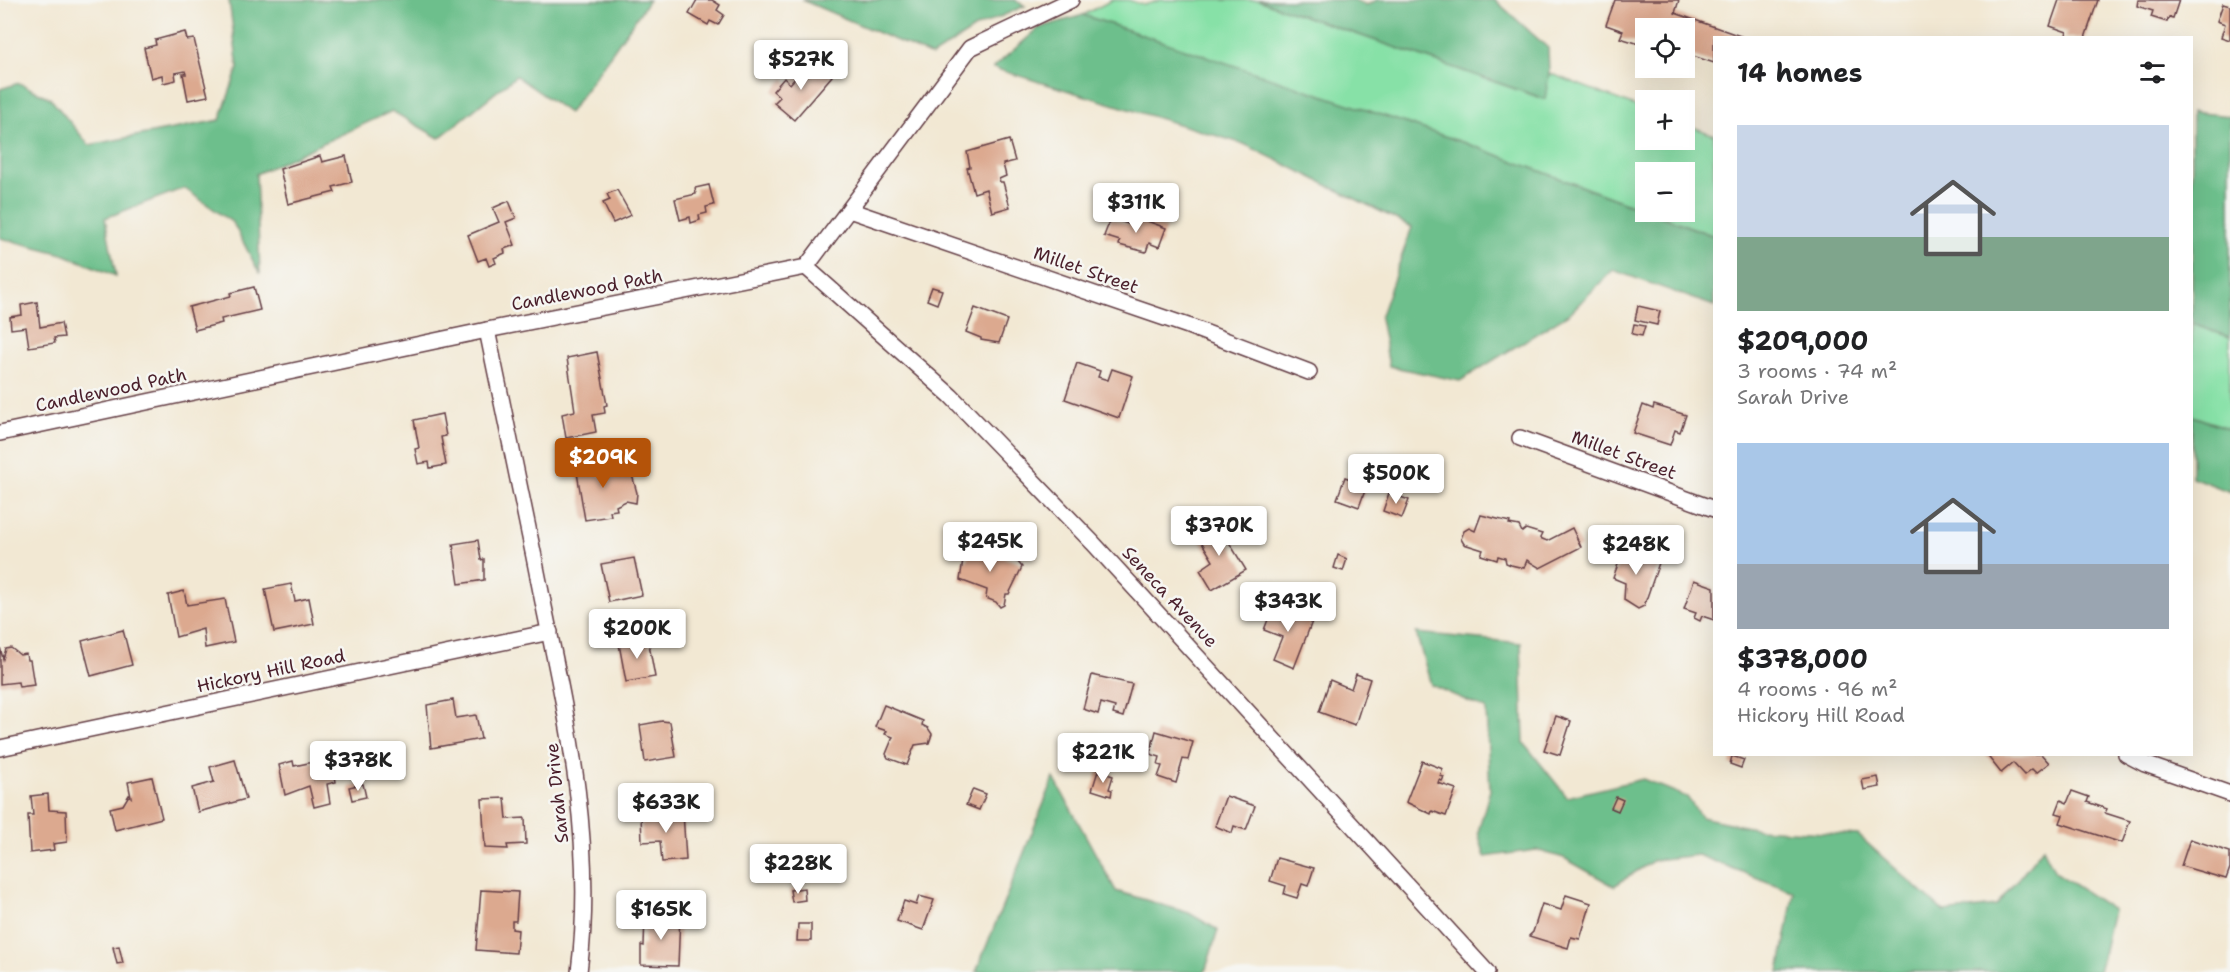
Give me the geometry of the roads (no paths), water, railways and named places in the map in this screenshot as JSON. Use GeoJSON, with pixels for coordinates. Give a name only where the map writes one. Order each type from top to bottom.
{"type":"FeatureCollection","features":[{"type":"Feature","properties":{"kind":"street"},"geometry":{"type":"LineString","coordinates":[[806,267],[970,48],[1071,0]]}},
{"type":"Feature","properties":{"kind":"street","name":"Millet Street"},"geometry":{"type":"LineString","coordinates":[[849,210],[1188,326],[1309,372]]}},
{"type":"Feature","properties":{"kind":"street","name":"Candlewood Path"},"geometry":{"type":"LineString","coordinates":[[0,433],[487,330],[806,267]]}},
{"type":"Feature","properties":{"kind":"street","name":"Seneca Avenue"},"geometry":{"type":"LineString","coordinates":[[806,267],[951,396],[1093,543],[1487,972]]}},
{"type":"Feature","properties":{"kind":"street","name":"Sarah Drive"},"geometry":{"type":"LineString","coordinates":[[487,330],[575,756],[583,854],[584,935],[579,972]]}},
{"type":"Feature","properties":{"kind":"street","name":"Millet Street"},"geometry":{"type":"LineString","coordinates":[[1520,438],[1713,509]]}},
{"type":"Feature","properties":{"kind":"street","name":"Hickory Hill Road"},"geometry":{"type":"LineString","coordinates":[[0,748],[550,632]]}},
{"type":"Feature","properties":{"kind":"street"},"geometry":{"type":"LineString","coordinates":[[2130,756],[2145,764],[2230,794]]}}]}
